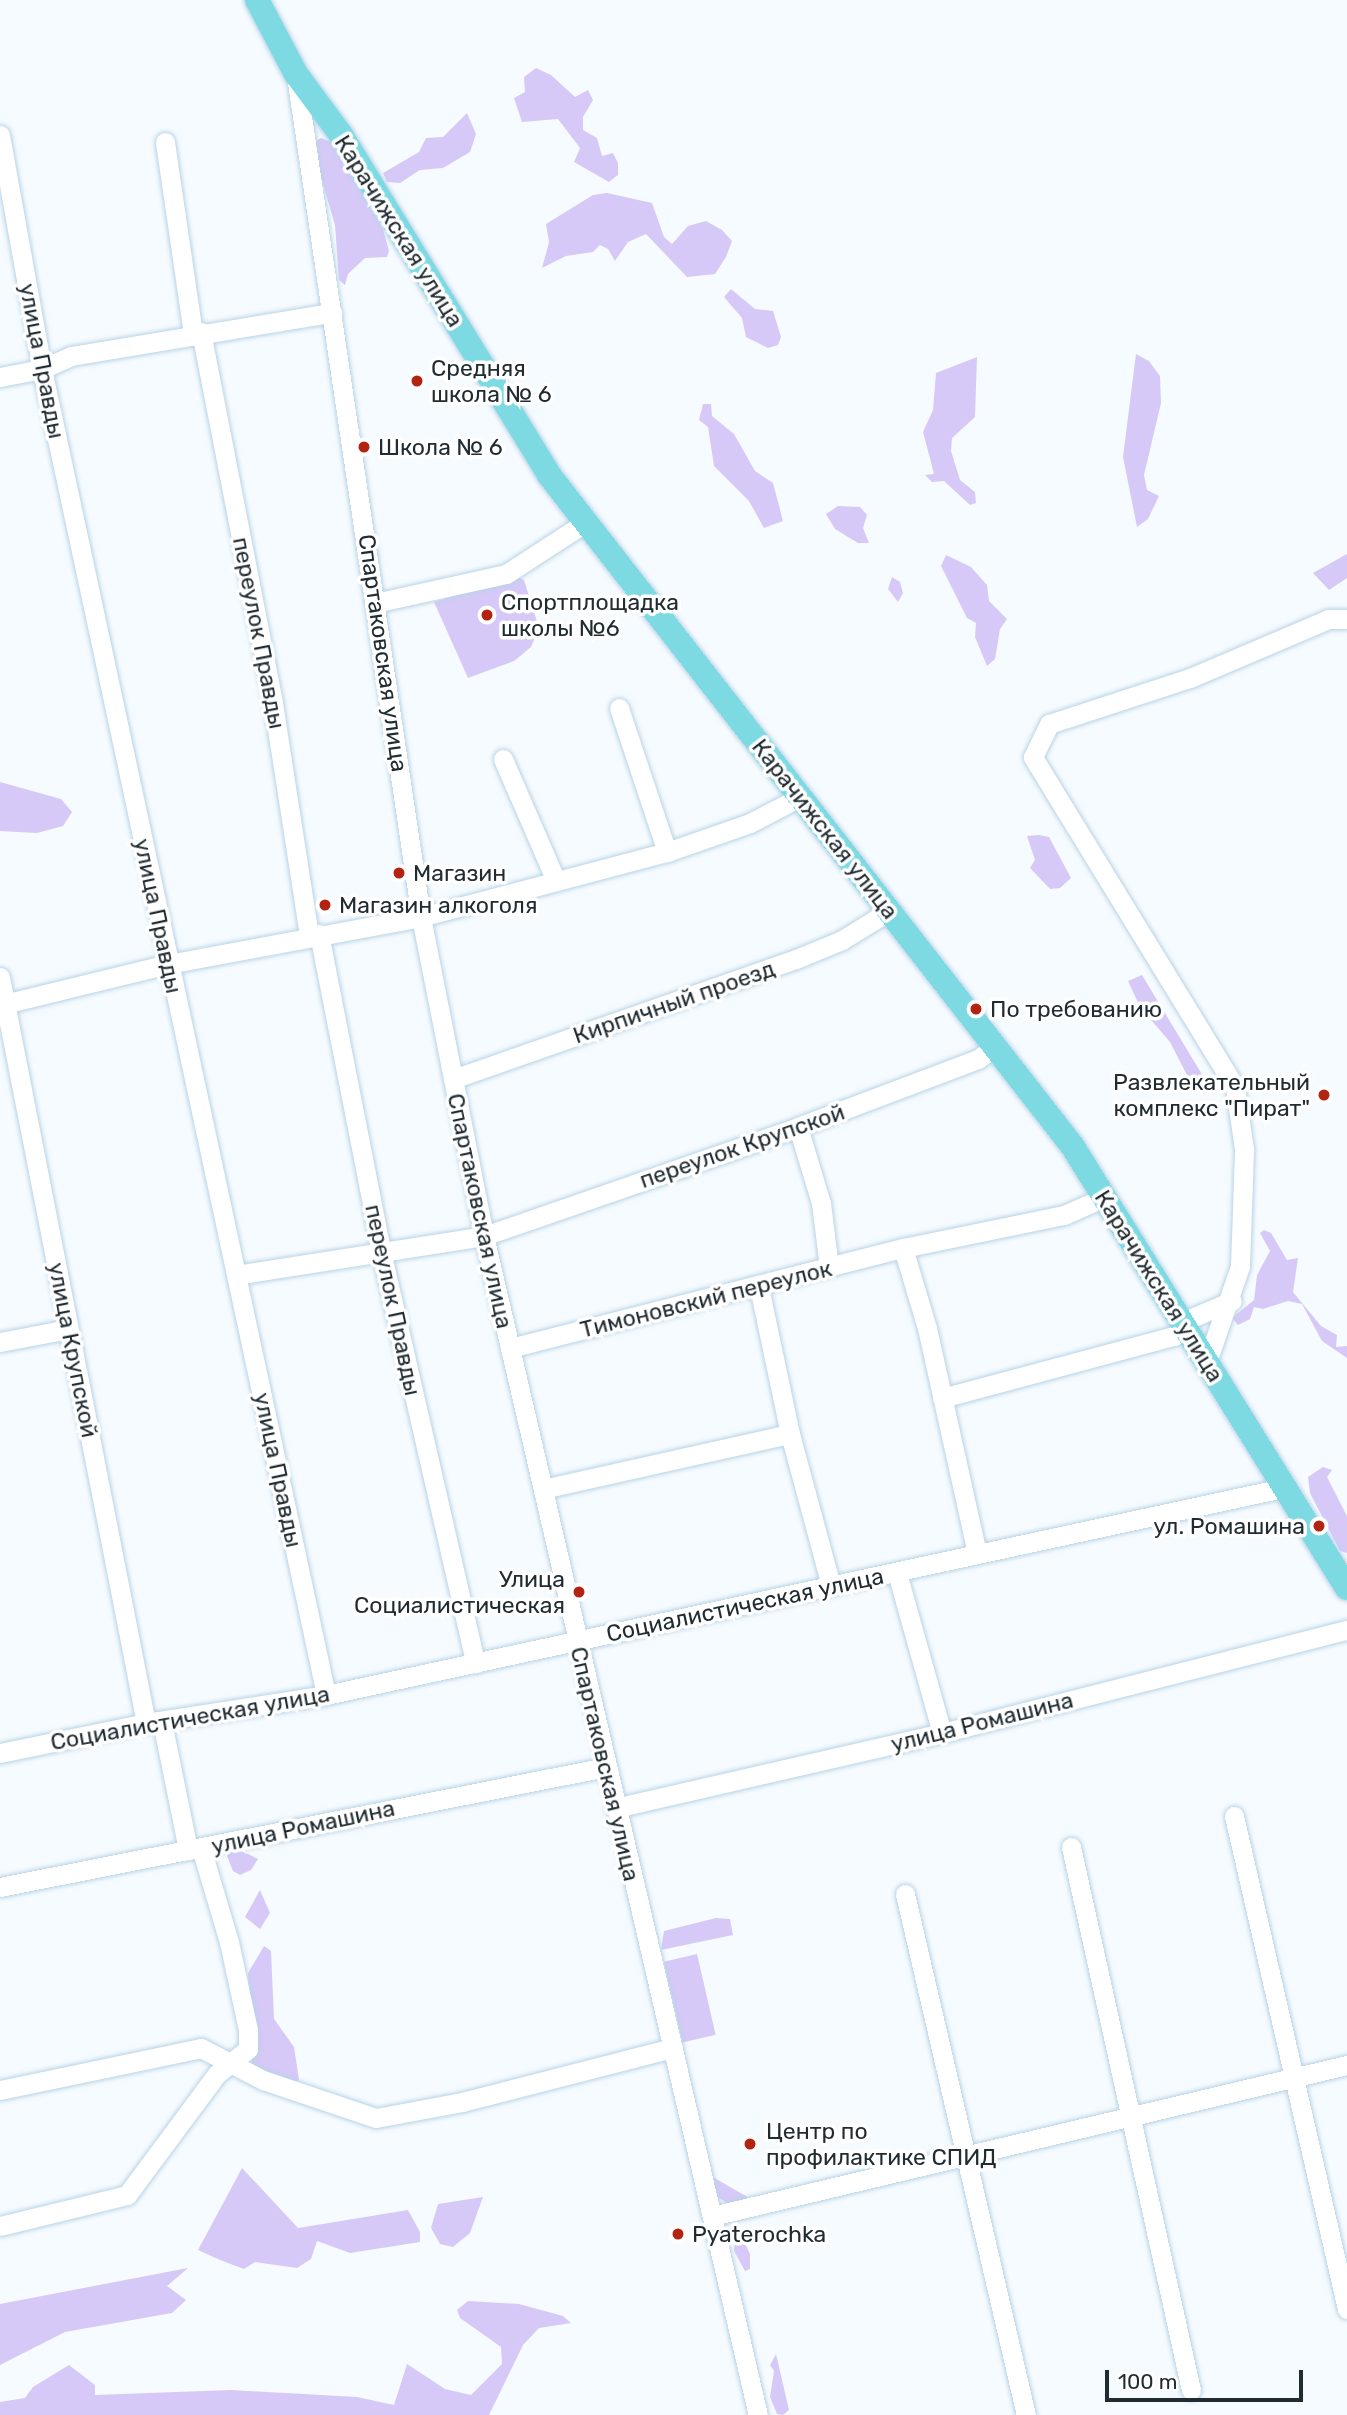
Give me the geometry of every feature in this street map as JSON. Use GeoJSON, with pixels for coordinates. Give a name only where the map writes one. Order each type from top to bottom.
{"type":"FeatureCollection","features":[{"type":"Feature","properties":{"kind":"main road","name":"Спартаковская улица"},"geometry":{"type":"LineString","coordinates":[[257,0],[296,74]]}},
{"type":"Feature","properties":{"kind":"main road","name":"Карачижская улица"},"geometry":{"type":"LineString","coordinates":[[296,74],[341,135],[550,475],[1073,1147],[1347,1588]]}},
{"type":"Feature","properties":{"kind":"street","name":"Спартаковская улица"},"geometry":{"type":"LineString","coordinates":[[296,74],[421,917],[484,1236],[758,2415]]}},
{"type":"Feature","properties":{"kind":"street","name":"улица Правды"},"geometry":{"type":"LineString","coordinates":[[0,135],[42,369],[326,1695]]}},
{"type":"Feature","properties":{"kind":"street","name":"переулок Правды"},"geometry":{"type":"LineString","coordinates":[[165,142],[197,332],[273,703],[314,935],[381,1251],[475,1663]]}},
{"type":"Feature","properties":{"kind":"street"},"geometry":{"type":"LineString","coordinates":[[0,377],[42,369],[71,356],[197,332],[332,313]]}},
{"type":"Feature","properties":{"kind":"street"},"geometry":{"type":"LineString","coordinates":[[375,603],[506,574],[586,522]]}},
{"type":"Feature","properties":{"kind":"street"},"geometry":{"type":"LineString","coordinates":[[1207,1362],[1232,1301],[1240,1266],[1244,1149],[1235,1087],[1033,757],[1049,724],[1190,678],[1328,619],[1347,619]]}},
{"type":"Feature","properties":{"kind":"street"},"geometry":{"type":"LineString","coordinates":[[619,708],[667,852]]}},
{"type":"Feature","properties":{"kind":"street"},"geometry":{"type":"LineString","coordinates":[[503,759],[556,881]]}},
{"type":"Feature","properties":{"kind":"street"},"geometry":{"type":"LineString","coordinates":[[3,1004],[168,964],[421,917],[667,852],[750,822],[800,797]]}},
{"type":"Feature","properties":{"kind":"street","name":"Кирпичный проезд"},"geometry":{"type":"LineString","coordinates":[[453,1079],[796,959],[842,940],[889,911]]}},
{"type":"Feature","properties":{"kind":"street","name":"улица Крупской"},"geometry":{"type":"LineString","coordinates":[[0,977],[3,1004],[68,1329],[154,1722],[195,1849],[248,2030],[248,2049],[233,2064]]}},
{"type":"Feature","properties":{"kind":"street","name":"переулок Крупской"},"geometry":{"type":"LineString","coordinates":[[236,1275],[484,1236],[798,1127],[978,1059],[995,1046]]}},
{"type":"Feature","properties":{"kind":"street"},"geometry":{"type":"LineString","coordinates":[[798,1127],[821,1203],[829,1267]]}},
{"type":"Feature","properties":{"kind":"street","name":"Тимоновский переулок"},"geometry":{"type":"LineString","coordinates":[[510,1349],[903,1248],[1063,1215],[1104,1197]]}},
{"type":"Feature","properties":{"kind":"street"},"geometry":{"type":"LineString","coordinates":[[903,1248],[942,1398],[977,1554]]}},
{"type":"Feature","properties":{"kind":"street"},"geometry":{"type":"LineString","coordinates":[[759,1287],[790,1434],[831,1586]]}},
{"type":"Feature","properties":{"kind":"street"},"geometry":{"type":"LineString","coordinates":[[942,1398],[1185,1325],[1232,1301]]}},
{"type":"Feature","properties":{"kind":"street"},"geometry":{"type":"LineString","coordinates":[[0,1342],[68,1329]]}},
{"type":"Feature","properties":{"kind":"street"},"geometry":{"type":"LineString","coordinates":[[543,1489],[790,1434]]}},
{"type":"Feature","properties":{"kind":"street","name":"Социалистическая улица"},"geometry":{"type":"LineString","coordinates":[[0,1753],[154,1722],[326,1695],[1283,1488]]}},
{"type":"Feature","properties":{"kind":"street"},"geometry":{"type":"LineString","coordinates":[[897,1573],[942,1733]]}},
{"type":"Feature","properties":{"kind":"street","name":"улица Ромашина"},"geometry":{"type":"LineString","coordinates":[[615,1808],[942,1733],[1347,1630]]}},
{"type":"Feature","properties":{"kind":"street","name":"улица Ромашина"},"geometry":{"type":"LineString","coordinates":[[0,1887],[606,1767]]}},
{"type":"Feature","properties":{"kind":"street"},"geometry":{"type":"LineString","coordinates":[[1234,1816],[1347,2309]]}},
{"type":"Feature","properties":{"kind":"street"},"geometry":{"type":"LineString","coordinates":[[1071,1847],[1191,2390]]}},
{"type":"Feature","properties":{"kind":"street"},"geometry":{"type":"LineString","coordinates":[[905,1894],[963,2154],[1026,2415]]}},
{"type":"Feature","properties":{"kind":"street"},"geometry":{"type":"LineString","coordinates":[[0,2090],[201,2048],[263,2080],[376,2118],[462,2102],[673,2049]]}},
{"type":"Feature","properties":{"kind":"street"},"geometry":{"type":"LineString","coordinates":[[0,2226],[127,2194],[217,2074],[233,2064]]}},
{"type":"Feature","properties":{"kind":"street"},"geometry":{"type":"LineString","coordinates":[[712,2216],[963,2154],[1347,2066]]}},
{"type":"Feature","properties":{"kind":"shaded area"},"geometry":{"type":"Polygon","coordinates":[[[536,68],[551,75],[575,97],[588,90],[593,100],[583,117],[583,130],[597,138],[602,156],[613,153],[618,163],[618,175],[609,182],[574,162],[580,148],[558,119],[522,122],[514,98],[525,92],[524,77],[536,68]]]}},
{"type":"Feature","properties":{"kind":"shaded area"},"geometry":{"type":"Polygon","coordinates":[[[467,113],[476,134],[470,152],[443,168],[420,170],[400,183],[387,182],[383,173],[419,152],[426,138],[443,137],[467,113]]]}},
{"type":"Feature","properties":{"kind":"shaded area"},"geometry":{"type":"Polygon","coordinates":[[[321,138],[334,143],[383,229],[389,251],[387,257],[365,258],[348,274],[345,285],[339,280],[335,225],[316,160],[316,141],[321,138]]]}},
{"type":"Feature","properties":{"kind":"shaded area"},"geometry":{"type":"Polygon","coordinates":[[[607,193],[652,203],[664,237],[672,244],[688,226],[706,221],[722,230],[732,241],[726,257],[715,274],[687,277],[646,234],[628,242],[615,261],[608,249],[600,245],[593,252],[566,256],[542,268],[549,242],[546,224],[593,195],[607,193]]]}},
{"type":"Feature","properties":{"kind":"shaded area"},"geometry":{"type":"Polygon","coordinates":[[[731,289],[755,309],[773,311],[781,337],[778,345],[768,348],[746,337],[742,318],[724,297],[731,289]]]}},
{"type":"Feature","properties":{"kind":"shaded area"},"geometry":{"type":"Polygon","coordinates":[[[1136,354],[1149,361],[1160,376],[1161,403],[1144,475],[1147,490],[1159,496],[1148,519],[1137,527],[1123,457],[1136,354]]]}},
{"type":"Feature","properties":{"kind":"shaded area"},"geometry":{"type":"Polygon","coordinates":[[[977,357],[975,417],[952,438],[951,451],[960,480],[975,492],[976,503],[970,505],[944,481],[932,482],[925,475],[934,474],[923,432],[933,410],[936,373],[977,357]]]}},
{"type":"Feature","properties":{"kind":"shaded area"},"geometry":{"type":"Polygon","coordinates":[[[703,404],[711,404],[712,416],[734,434],[755,471],[773,483],[783,521],[764,528],[749,501],[714,466],[708,427],[699,420],[703,404]]]}},
{"type":"Feature","properties":{"kind":"shaded area"},"geometry":{"type":"Polygon","coordinates":[[[838,506],[860,507],[867,515],[863,528],[869,543],[858,543],[835,529],[826,514],[838,506]]]}},
{"type":"Feature","properties":{"kind":"shaded area"},"geometry":{"type":"Polygon","coordinates":[[[1347,554],[1347,578],[1329,590],[1313,573],[1347,554]]]}},
{"type":"Feature","properties":{"kind":"shaded area"},"geometry":{"type":"Polygon","coordinates":[[[946,555],[971,567],[987,585],[989,601],[1007,619],[1000,629],[995,659],[987,666],[975,637],[976,623],[967,618],[941,566],[946,555]]]}},
{"type":"Feature","properties":{"kind":"shaded area","name":"Спортплощадка школы №6"},"geometry":{"type":"Polygon","coordinates":[[[516,576],[524,580],[539,628],[531,647],[514,661],[468,678],[434,602],[516,576]]]}},
{"type":"Feature","properties":{"kind":"shaded area"},"geometry":{"type":"Polygon","coordinates":[[[892,577],[900,582],[903,593],[898,602],[888,589],[892,577]]]}},
{"type":"Feature","properties":{"kind":"shaded area"},"geometry":{"type":"Polygon","coordinates":[[[0,782],[61,799],[72,812],[63,826],[37,833],[0,831],[0,782]]]}},
{"type":"Feature","properties":{"kind":"shaded area"},"geometry":{"type":"Polygon","coordinates":[[[1027,836],[1049,837],[1071,878],[1060,888],[1050,889],[1030,868],[1035,860],[1027,836]]]}},
{"type":"Feature","properties":{"kind":"shaded area"},"geometry":{"type":"Polygon","coordinates":[[[1142,975],[1209,1086],[1205,1094],[1191,1083],[1170,1042],[1140,1007],[1128,981],[1142,975]]]}},
{"type":"Feature","properties":{"kind":"shaded area"},"geometry":{"type":"Polygon","coordinates":[[[1264,1230],[1271,1233],[1287,1260],[1298,1258],[1293,1292],[1321,1326],[1337,1335],[1336,1347],[1347,1346],[1347,1358],[1322,1341],[1302,1304],[1288,1301],[1263,1309],[1254,1307],[1250,1319],[1238,1325],[1232,1318],[1254,1300],[1257,1275],[1270,1251],[1260,1233],[1264,1230]]]}},
{"type":"Feature","properties":{"kind":"shaded area"},"geometry":{"type":"Polygon","coordinates":[[[1323,1467],[1332,1470],[1327,1477],[1347,1516],[1347,1553],[1340,1551],[1310,1493],[1308,1477],[1323,1467]]]}},
{"type":"Feature","properties":{"kind":"shaded area"},"geometry":{"type":"Polygon","coordinates":[[[234,1847],[258,1859],[251,1870],[240,1875],[233,1871],[227,1856],[234,1847]]]}},
{"type":"Feature","properties":{"kind":"shaded area"},"geometry":{"type":"Polygon","coordinates":[[[260,1890],[270,1913],[260,1929],[245,1917],[260,1890]]]}},
{"type":"Feature","properties":{"kind":"shaded area"},"geometry":{"type":"Polygon","coordinates":[[[716,1918],[730,1919],[733,1935],[661,1950],[664,1931],[716,1918]]]}},
{"type":"Feature","properties":{"kind":"shaded area"},"geometry":{"type":"Polygon","coordinates":[[[264,1946],[271,1951],[274,2019],[294,2047],[299,2080],[293,2083],[262,2073],[252,2063],[248,1973],[264,1946]]]}},
{"type":"Feature","properties":{"kind":"shaded area"},"geometry":{"type":"Polygon","coordinates":[[[697,1954],[716,2035],[683,2043],[664,1962],[697,1954]]]}},
{"type":"Feature","properties":{"kind":"shaded area"},"geometry":{"type":"Polygon","coordinates":[[[242,2168],[298,2228],[408,2210],[420,2232],[420,2242],[350,2253],[317,2241],[311,2259],[297,2268],[255,2262],[244,2269],[220,2260],[198,2250],[242,2168]]]}},
{"type":"Feature","properties":{"kind":"shaded area"},"geometry":{"type":"Polygon","coordinates":[[[711,2176],[751,2199],[729,2204],[717,2197],[711,2176]]]}},
{"type":"Feature","properties":{"kind":"shaded area"},"geometry":{"type":"Polygon","coordinates":[[[483,2197],[470,2233],[453,2247],[440,2244],[431,2228],[438,2204],[483,2197]]]}},
{"type":"Feature","properties":{"kind":"shaded area"},"geometry":{"type":"Polygon","coordinates":[[[741,2235],[750,2254],[750,2269],[745,2271],[734,2251],[735,2237],[741,2235]]]}},
{"type":"Feature","properties":{"kind":"shaded area"},"geometry":{"type":"Polygon","coordinates":[[[188,2268],[167,2286],[186,2300],[172,2313],[65,2332],[0,2365],[0,2304],[188,2268]]]}},
{"type":"Feature","properties":{"kind":"shaded area"},"geometry":{"type":"Polygon","coordinates":[[[468,2301],[519,2304],[563,2316],[571,2323],[539,2328],[523,2345],[489,2415],[0,2415],[0,2402],[25,2398],[33,2387],[69,2365],[95,2385],[95,2395],[231,2390],[357,2397],[394,2405],[407,2364],[445,2389],[471,2395],[502,2364],[501,2347],[460,2318],[457,2310],[468,2301]]]}},
{"type":"Feature","properties":{"kind":"shaded area"},"geometry":{"type":"Polygon","coordinates":[[[776,2354],[789,2410],[783,2415],[777,2414],[770,2397],[774,2371],[770,2365],[776,2354]]]}},
{"type":"Feature","properties":{"kind":"place","name":"Средняя школа № 6"},"geometry":{"type":"Point","coordinates":[417,381]}},
{"type":"Feature","properties":{"kind":"place","name":"Школа № 6"},"geometry":{"type":"Point","coordinates":[364,447]}},
{"type":"Feature","properties":{"kind":"place","name":"Спортплощадка школы №6"},"geometry":{"type":"Point","coordinates":[487,615]}},
{"type":"Feature","properties":{"kind":"place","name":"Магазин"},"geometry":{"type":"Point","coordinates":[399,873]}},
{"type":"Feature","properties":{"kind":"place","name":"Магазин алкоголя"},"geometry":{"type":"Point","coordinates":[325,905]}},
{"type":"Feature","properties":{"kind":"place","name":"По требованию"},"geometry":{"type":"Point","coordinates":[976,1009]}},
{"type":"Feature","properties":{"kind":"place","name":"Развлекательный комплекс \"Пират\""},"geometry":{"type":"Point","coordinates":[1324,1095]}},
{"type":"Feature","properties":{"kind":"place","name":"ул. Ромашина"},"geometry":{"type":"Point","coordinates":[1319,1526]}},
{"type":"Feature","properties":{"kind":"place","name":"Улица Социалистическая"},"geometry":{"type":"Point","coordinates":[579,1592]}},
{"type":"Feature","properties":{"kind":"place","name":"Центр по профилактике СПИД"},"geometry":{"type":"Point","coordinates":[750,2144]}},
{"type":"Feature","properties":{"kind":"place","name":"Pyaterochka"},"geometry":{"type":"Point","coordinates":[678,2234]}}]}
